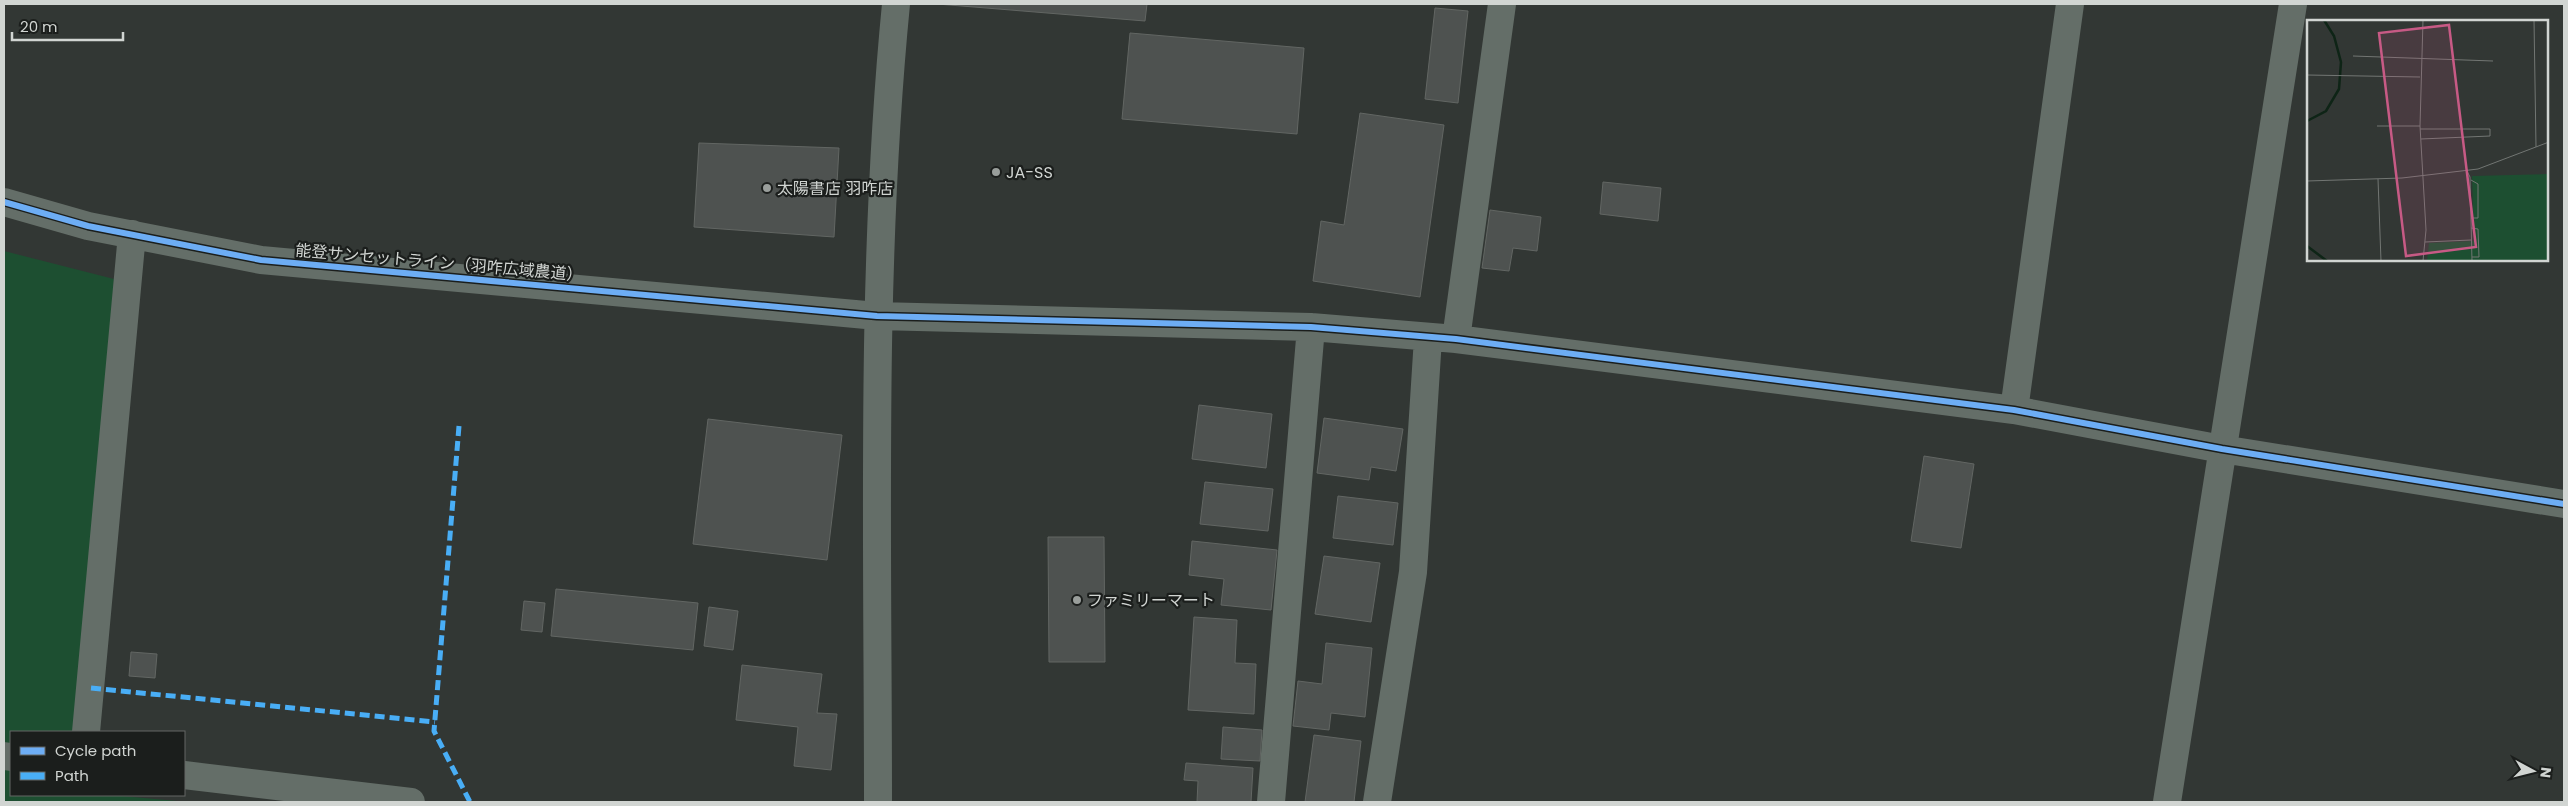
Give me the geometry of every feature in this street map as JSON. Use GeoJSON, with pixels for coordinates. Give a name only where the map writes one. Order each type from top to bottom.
{"type":"FeatureCollection","features":[{"type":"Feature","properties":{"kind":"street"},"geometry":{"type":"LineString","coordinates":[[878,802],[877,316],[890,59],[896,4]]}},
{"type":"Feature","properties":{"kind":"street"},"geometry":{"type":"LineString","coordinates":[[1456,339],[1502,4]]}},
{"type":"Feature","properties":{"kind":"street"},"geometry":{"type":"LineString","coordinates":[[2014,410],[2070,4]]}},
{"type":"Feature","properties":{"kind":"street"},"geometry":{"type":"LineString","coordinates":[[2167,802],[2293,4]]}},
{"type":"Feature","properties":{"kind":"street","name":"能登サンセットライン（羽咋広域農道）"},"geometry":{"type":"LineString","coordinates":[[4,202],[88,226],[261,260],[877,316],[1311,328],[1456,339],[2014,410],[2222,449],[2564,504]]}},
{"type":"Feature","properties":{"kind":"street"},"geometry":{"type":"LineString","coordinates":[[86,731],[132,234]]}},
{"type":"Feature","properties":{"kind":"street"},"geometry":{"type":"LineString","coordinates":[[1271,802],[1311,328]]}},
{"type":"Feature","properties":{"kind":"street"},"geometry":{"type":"LineString","coordinates":[[1377,802],[1413,572],[1428,338]]}},
{"type":"Feature","properties":{"kind":"street"},"geometry":{"type":"LineString","coordinates":[[185,776],[223,791],[412,802]]}},
{"type":"Feature","properties":{"kind":"green space"},"geometry":{"type":"Polygon","coordinates":[[[4,251],[114,279],[76,731],[10,731],[10,796],[122,796],[188,802],[4,802],[4,251]]]}},
{"type":"Feature","properties":{"kind":"building"},"geometry":{"type":"Polygon","coordinates":[[[937,4],[1147,4],[1145,21],[937,4]]]}},
{"type":"Feature","properties":{"kind":"building"},"geometry":{"type":"Polygon","coordinates":[[[1435,8],[1468,11],[1458,103],[1425,99],[1435,8]]]}},
{"type":"Feature","properties":{"kind":"building"},"geometry":{"type":"Polygon","coordinates":[[[1130,33],[1304,48],[1297,134],[1122,119],[1130,33]]]}},
{"type":"Feature","properties":{"kind":"building"},"geometry":{"type":"Polygon","coordinates":[[[1360,113],[1444,125],[1420,297],[1313,281],[1321,221],[1344,225],[1360,113]]]}},
{"type":"Feature","properties":{"kind":"building","name":"太陽書店 羽咋店"},"geometry":{"type":"Polygon","coordinates":[[[699,143],[839,148],[834,237],[694,227],[699,143]]]}},
{"type":"Feature","properties":{"kind":"building"},"geometry":{"type":"Polygon","coordinates":[[[1603,182],[1661,188],[1658,221],[1600,214],[1603,182]]]}},
{"type":"Feature","properties":{"kind":"building"},"geometry":{"type":"Polygon","coordinates":[[[1490,210],[1541,217],[1537,251],[1513,248],[1509,271],[1482,268],[1490,210]]]}},
{"type":"Feature","properties":{"kind":"building"},"geometry":{"type":"Polygon","coordinates":[[[1199,405],[1272,414],[1266,468],[1192,459],[1199,405]]]}},
{"type":"Feature","properties":{"kind":"building"},"geometry":{"type":"Polygon","coordinates":[[[1324,418],[1403,429],[1396,471],[1371,467],[1369,480],[1317,473],[1324,418]]]}},
{"type":"Feature","properties":{"kind":"building"},"geometry":{"type":"Polygon","coordinates":[[[708,419],[842,435],[827,560],[693,544],[708,419]]]}},
{"type":"Feature","properties":{"kind":"building"},"geometry":{"type":"Polygon","coordinates":[[[1924,456],[1974,464],[1961,548],[1911,541],[1924,456]]]}},
{"type":"Feature","properties":{"kind":"building"},"geometry":{"type":"Polygon","coordinates":[[[1205,482],[1273,489],[1268,531],[1200,524],[1205,482]]]}},
{"type":"Feature","properties":{"kind":"building"},"geometry":{"type":"Polygon","coordinates":[[[1338,496],[1398,503],[1393,545],[1333,538],[1338,496]]]}},
{"type":"Feature","properties":{"kind":"building","name":"ファミリーマート"},"geometry":{"type":"Polygon","coordinates":[[[1048,537],[1104,537],[1105,662],[1049,662],[1048,537]]]}},
{"type":"Feature","properties":{"kind":"building"},"geometry":{"type":"Polygon","coordinates":[[[1192,541],[1277,550],[1271,610],[1221,605],[1224,579],[1189,575],[1192,541]]]}},
{"type":"Feature","properties":{"kind":"building"},"geometry":{"type":"Polygon","coordinates":[[[1324,556],[1380,563],[1371,622],[1315,614],[1324,556]]]}},
{"type":"Feature","properties":{"kind":"building"},"geometry":{"type":"Polygon","coordinates":[[[556,589],[698,603],[693,650],[551,636],[556,589]]]}},
{"type":"Feature","properties":{"kind":"building"},"geometry":{"type":"Polygon","coordinates":[[[524,601],[545,603],[542,632],[521,630],[524,601]]]}},
{"type":"Feature","properties":{"kind":"building"},"geometry":{"type":"Polygon","coordinates":[[[709,607],[738,611],[733,650],[704,646],[709,607]]]}},
{"type":"Feature","properties":{"kind":"building"},"geometry":{"type":"Polygon","coordinates":[[[1194,617],[1237,620],[1235,663],[1256,664],[1254,714],[1188,710],[1194,617]]]}},
{"type":"Feature","properties":{"kind":"building"},"geometry":{"type":"Polygon","coordinates":[[[1326,643],[1372,648],[1365,717],[1331,713],[1329,730],[1293,726],[1298,681],[1322,684],[1326,643]]]}},
{"type":"Feature","properties":{"kind":"building"},"geometry":{"type":"Polygon","coordinates":[[[131,652],[157,654],[155,678],[129,676],[131,652]]]}},
{"type":"Feature","properties":{"kind":"building"},"geometry":{"type":"Polygon","coordinates":[[[742,665],[822,674],[817,713],[837,714],[831,770],[794,766],[798,727],[736,720],[742,665]]]}},
{"type":"Feature","properties":{"kind":"building"},"geometry":{"type":"Polygon","coordinates":[[[1223,727],[1262,730],[1260,761],[1221,759],[1223,727]]]}},
{"type":"Feature","properties":{"kind":"building"},"geometry":{"type":"Polygon","coordinates":[[[1314,735],[1361,741],[1354,802],[1305,802],[1314,735]]]}},
{"type":"Feature","properties":{"kind":"building"},"geometry":{"type":"Polygon","coordinates":[[[1186,763],[1253,768],[1251,802],[1197,802],[1198,781],[1184,780],[1186,763]]]}},
{"type":"Feature","properties":{"kind":"marked path"},"geometry":{"type":"LineString","coordinates":[[459,426],[434,731],[470,802]]}},
{"type":"Feature","properties":{"kind":"marked path"},"geometry":{"type":"LineString","coordinates":[[91,688],[435,722]]}},
{"type":"Feature","properties":{"kind":"cycle path"},"geometry":{"type":"LineString","coordinates":[[4,202],[88,226],[261,260],[877,316],[1311,327],[1456,339],[2014,410],[2222,449],[2564,504]]}},
{"type":"Feature","properties":{"kind":"place","name":"JA-SS"},"geometry":{"type":"Point","coordinates":[996,172]}},
{"type":"Feature","properties":{"kind":"place","name":"太陽書店 羽咋店"},"geometry":{"type":"Point","coordinates":[767,188]}},
{"type":"Feature","properties":{"kind":"place","name":"ファミリーマート"},"geometry":{"type":"Point","coordinates":[1077,600]}}]}
